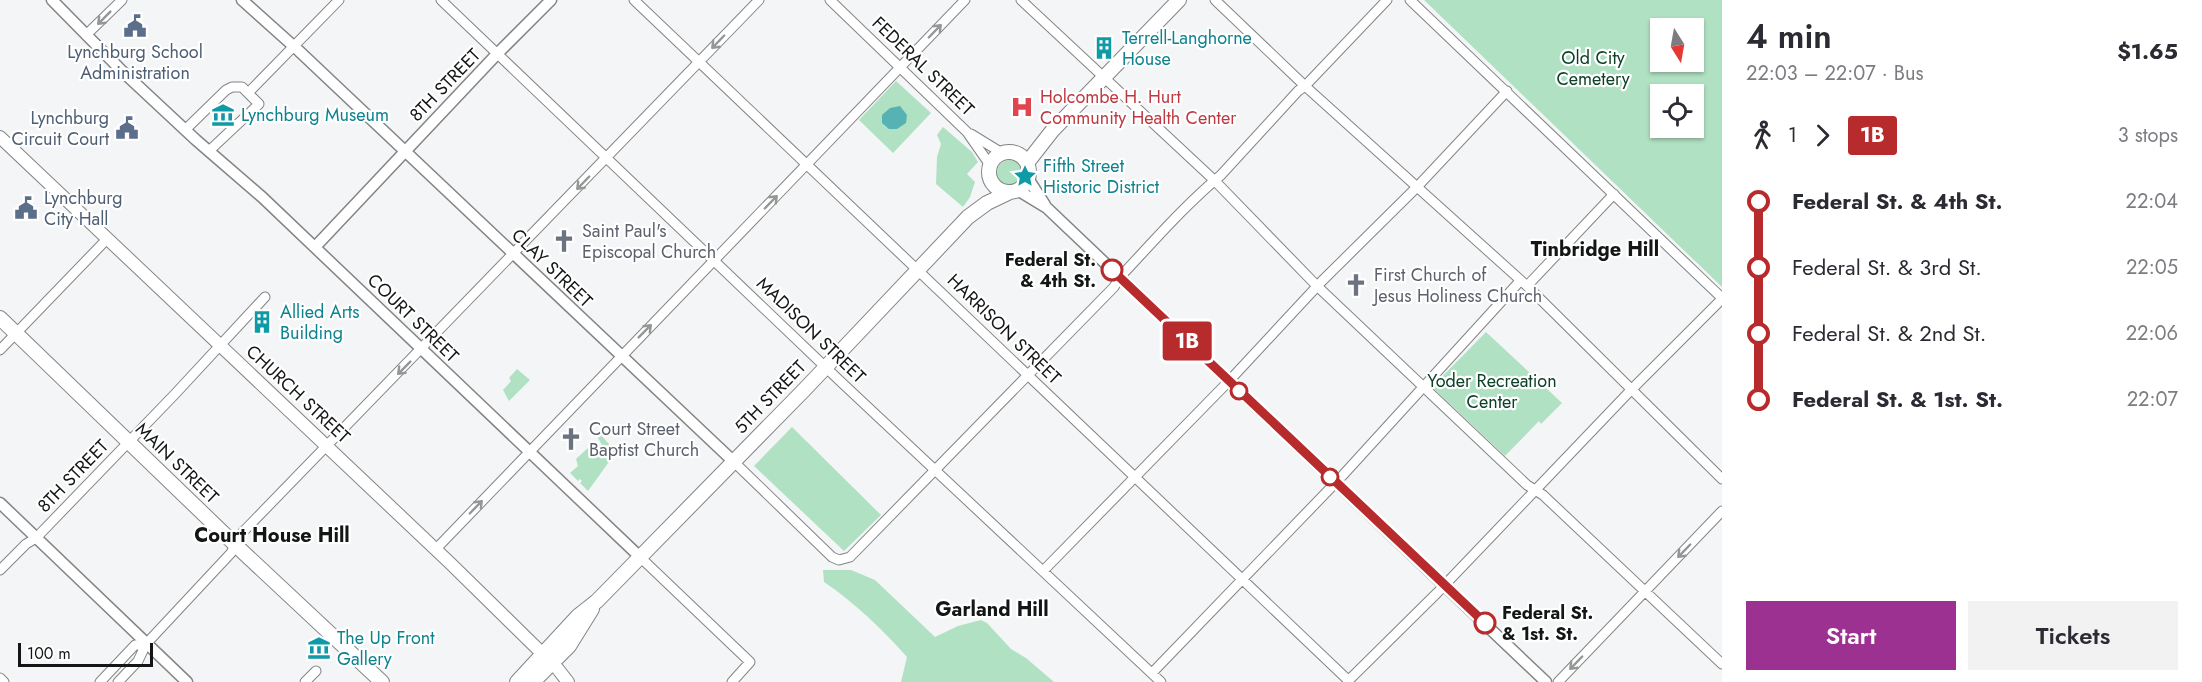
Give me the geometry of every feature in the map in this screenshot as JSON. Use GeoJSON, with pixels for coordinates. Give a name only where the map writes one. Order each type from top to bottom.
{"type":"FeatureCollection","features":[{"type":"Feature","properties":{"kind":"main road"},"geometry":{"type":"LineString","coordinates":[[1022,158],[1052,131],[1179,0]]}},
{"type":"Feature","properties":{"kind":"main road","name":"CHURCH STREET"},"geometry":{"type":"LineString","coordinates":[[0,137],[435,549],[568,682]]}},
{"type":"Feature","properties":{"kind":"main road"},"geometry":{"type":"LineString","coordinates":[[1002,153],[1022,158],[1030,171],[1029,180],[1013,192],[998,189],[990,170],[997,156],[1002,153]]}},
{"type":"Feature","properties":{"kind":"main road","name":"5TH STREET"},"geometry":{"type":"LineString","coordinates":[[968,217],[985,188],[990,170]]}},
{"type":"Feature","properties":{"kind":"main road","name":"5TH STREET"},"geometry":{"type":"LineString","coordinates":[[517,682],[547,659],[569,646],[597,601],[968,217],[987,203],[1013,192]]}},
{"type":"Feature","properties":{"kind":"main road","name":"MAIN STREET"},"geometry":{"type":"LineString","coordinates":[[0,318],[382,682]]}},
{"type":"Feature","properties":{"kind":"main road","name":"5TH STREET"},"geometry":{"type":"LineString","coordinates":[[534,682],[547,659]]}},
{"type":"Feature","properties":{"kind":"street","name":"COURT STREET"},"geometry":{"type":"LineString","coordinates":[[52,0],[185,130],[262,196],[750,662],[732,682]]}},
{"type":"Feature","properties":{"kind":"street"},"geometry":{"type":"LineString","coordinates":[[86,35],[122,0]]}},
{"type":"Feature","properties":{"kind":"street","name":"CLAY STREET"},"geometry":{"type":"LineString","coordinates":[[242,0],[406,151],[832,557],[839,560],[850,557],[936,471]]}},
{"type":"Feature","properties":{"kind":"street"},"geometry":{"type":"LineString","coordinates":[[248,93],[339,0]]}},
{"type":"Feature","properties":{"kind":"street","name":"MADISON STREET"},"geometry":{"type":"LineString","coordinates":[[441,0],[1161,682]]}},
{"type":"Feature","properties":{"kind":"street","name":"8TH STREET"},"geometry":{"type":"LineString","coordinates":[[315,247],[551,0]]}},
{"type":"Feature","properties":{"kind":"street","name":"HARRISON STREET"},"geometry":{"type":"LineString","coordinates":[[634,0],[1243,578],[1349,682]]}},
{"type":"Feature","properties":{"kind":"street"},"geometry":{"type":"LineString","coordinates":[[118,682],[138,661],[146,644],[231,553],[242,534],[759,0]]}},
{"type":"Feature","properties":{"kind":"street","name":"FEDERAL STREET"},"geometry":{"type":"LineString","coordinates":[[830,0],[967,132],[1002,153]]}},
{"type":"Feature","properties":{"kind":"street"},"geometry":{"type":"LineString","coordinates":[[435,549],[965,0]]}},
{"type":"Feature","properties":{"kind":"street"},"geometry":{"type":"LineString","coordinates":[[1021,0],[1214,180],[1317,286],[1527,485],[1536,490],[1646,590],[1722,664]]}},
{"type":"Feature","properties":{"kind":"street"},"geometry":{"type":"LineString","coordinates":[[1215,0],[1305,86],[1524,283],[1722,479]]}},
{"type":"Feature","properties":{"kind":"street"},"geometry":{"type":"LineString","coordinates":[[936,471],[1114,287],[1119,277],[1199,193],[1387,0]]}},
{"type":"Feature","properties":{"kind":"street"},"geometry":{"type":"LineString","coordinates":[[1349,682],[1722,298],[1410,0]]}},
{"type":"Feature","properties":{"kind":"street"},"geometry":{"type":"LineString","coordinates":[[185,130],[226,90],[231,87],[242,87],[259,104],[209,151]]}},
{"type":"Feature","properties":{"kind":"street"},"geometry":{"type":"LineString","coordinates":[[1043,571],[1229,381],[1317,286],[1417,187],[1507,91]]}},
{"type":"Feature","properties":{"kind":"street","name":"FEDERAL STREET"},"geometry":{"type":"LineString","coordinates":[[967,132],[990,170]]}},
{"type":"Feature","properties":{"kind":"street"},"geometry":{"type":"LineString","coordinates":[[1029,180],[1047,207],[1119,277],[1546,682]]}},
{"type":"Feature","properties":{"kind":"street"},"geometry":{"type":"LineString","coordinates":[[1013,192],[1047,207]]}},
{"type":"Feature","properties":{"kind":"street"},"geometry":{"type":"LineString","coordinates":[[1152,673],[1524,283],[1614,194]]}},
{"type":"Feature","properties":{"kind":"street"},"geometry":{"type":"LineString","coordinates":[[0,350],[107,239]]}},
{"type":"Feature","properties":{"kind":"street","name":"8TH STREET"},"geometry":{"type":"LineString","coordinates":[[0,570],[36,537],[265,297]]}},
{"type":"Feature","properties":{"kind":"street"},"geometry":{"type":"LineString","coordinates":[[0,503],[187,682]]}},
{"type":"Feature","properties":{"kind":"street"},"geometry":{"type":"LineString","coordinates":[[1558,682],[1722,511]]}},
{"type":"Feature","properties":{"kind":"street"},"geometry":{"type":"LineString","coordinates":[[100,682],[135,645],[146,644]]}},
{"type":"Feature","properties":{"kind":"street"},"geometry":{"type":"LineString","coordinates":[[305,682],[316,671]]}},
{"type":"Feature","properties":{"kind":"street"},"geometry":{"type":"LineString","coordinates":[[0,678],[4,682]]}},
{"type":"Feature","properties":{"kind":"green space","name":"Old City Cemetery"},"geometry":{"type":"Polygon","coordinates":[[[1424,0],[1722,0],[1722,287],[1424,0]]]}},
{"type":"Feature","properties":{"kind":"green space"},"geometry":{"type":"Polygon","coordinates":[[[896,81],[931,113],[893,153],[859,120],[896,81]]]}},
{"type":"Feature","properties":{"kind":"green space"},"geometry":{"type":"Polygon","coordinates":[[[943,127],[972,152],[978,162],[967,174],[975,182],[970,197],[963,207],[936,184],[937,157],[941,144],[937,135],[943,127]]]}},
{"type":"Feature","properties":{"kind":"green space"},"geometry":{"type":"Polygon","coordinates":[[[1010,160],[1019,164],[1023,173],[1019,182],[1010,186],[1001,182],[997,173],[1001,164],[1010,160]]]}},
{"type":"Feature","properties":{"kind":"green space","name":"Yoder Recreation Center"},"geometry":{"type":"Polygon","coordinates":[[[1486,332],[1562,403],[1541,424],[1539,421],[1505,456],[1432,387],[1486,332]]]}},
{"type":"Feature","properties":{"kind":"green space"},"geometry":{"type":"Polygon","coordinates":[[[517,369],[530,380],[509,401],[503,390],[517,369]]]}},
{"type":"Feature","properties":{"kind":"green space"},"geometry":{"type":"Polygon","coordinates":[[[792,427],[881,515],[844,551],[754,466],[792,427]]]}},
{"type":"Feature","properties":{"kind":"green space"},"geometry":{"type":"Polygon","coordinates":[[[601,435],[616,452],[588,491],[580,483],[582,481],[580,479],[578,481],[570,473],[578,466],[576,459],[589,447],[591,449],[594,445],[600,447],[602,445],[598,438],[601,435]]]}},
{"type":"Feature","properties":{"kind":"green space"},"geometry":{"type":"Polygon","coordinates":[[[823,570],[851,570],[875,580],[935,637],[958,626],[981,620],[987,623],[1011,649],[1026,658],[1054,682],[901,682],[907,657],[867,616],[824,582],[823,570]]]}},
{"type":"Feature","properties":{"kind":"water"},"geometry":{"type":"Polygon","coordinates":[[[900,106],[907,115],[906,123],[897,129],[889,129],[882,123],[882,115],[890,108],[900,106]]]}},
{"type":"Feature","properties":{"kind":"bus line","name":"1B"},"geometry":{"type":"LineString","coordinates":[[1112,270],[1485,623]]}},
{"type":"Feature","properties":{"kind":"place","name":"Lynchburg School Administration"},"geometry":{"type":"Point","coordinates":[135,26]}},
{"type":"Feature","properties":{"kind":"place","name":"Terrell-Langhorne House"},"geometry":{"type":"Point","coordinates":[1104,48]}},
{"type":"Feature","properties":{"kind":"place","name":"Holcombe H. Hurt Community Health Center"},"geometry":{"type":"Point","coordinates":[1022,107]}},
{"type":"Feature","properties":{"kind":"place","name":"Lynchburg Museum"},"geometry":{"type":"Point","coordinates":[223,115]}},
{"type":"Feature","properties":{"kind":"place","name":"Lynchburg Circuit Court"},"geometry":{"type":"Point","coordinates":[127,128]}},
{"type":"Feature","properties":{"kind":"place","name":"Fifth Street Historic District"},"geometry":{"type":"Point","coordinates":[1025,176]}},
{"type":"Feature","properties":{"kind":"place","name":"Lynchburg City Hall"},"geometry":{"type":"Point","coordinates":[26,208]}},
{"type":"Feature","properties":{"kind":"place","name":"Saint Paul's Episcopal Church"},"geometry":{"type":"Point","coordinates":[564,241]}},
{"type":"Feature","properties":{"kind":"place","name":"Federal St. & 4th St."},"geometry":{"type":"Point","coordinates":[1112,270]}},
{"type":"Feature","properties":{"kind":"place","name":"First Church of Jesus Holiness Church"},"geometry":{"type":"Point","coordinates":[1356,285]}},
{"type":"Feature","properties":{"kind":"place","name":"Allied Arts Building"},"geometry":{"type":"Point","coordinates":[262,322]}},
{"type":"Feature","properties":{"kind":"place","name":"Court Street Baptist Church"},"geometry":{"type":"Point","coordinates":[571,439]}},
{"type":"Feature","properties":{"kind":"place","name":"Federal St. & 1st. St."},"geometry":{"type":"Point","coordinates":[1485,623]}},
{"type":"Feature","properties":{"kind":"place","name":"The Up Front Gallery"},"geometry":{"type":"Point","coordinates":[319,648]}},
{"type":"Feature","properties":{"kind":"district","name":"Tinbridge Hill"},"geometry":{"type":"Point","coordinates":[1595,249]}},
{"type":"Feature","properties":{"kind":"district","name":"Court House Hill"},"geometry":{"type":"Point","coordinates":[272,535]}},
{"type":"Feature","properties":{"kind":"district","name":"Garland Hill"},"geometry":{"type":"Point","coordinates":[992,609]}}]}
